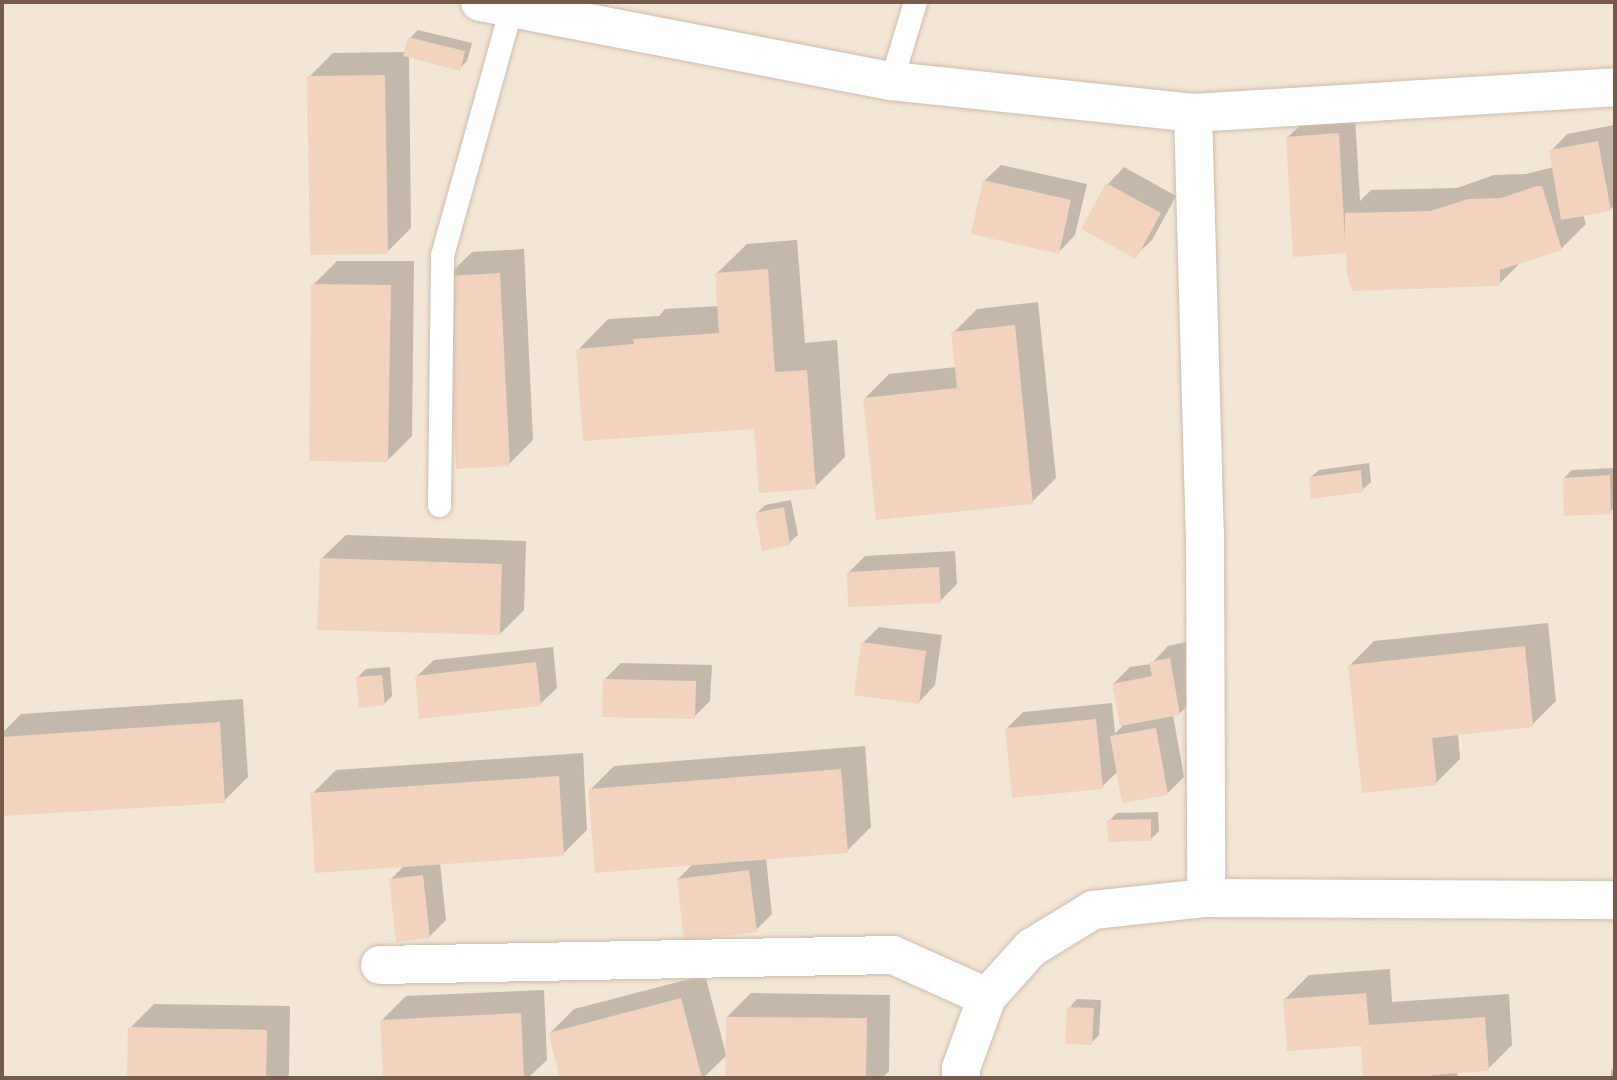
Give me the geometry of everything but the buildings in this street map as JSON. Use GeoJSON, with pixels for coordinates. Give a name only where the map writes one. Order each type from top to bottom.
{"type":"FeatureCollection","features":[{"type":"Feature","properties":{"kind":"street"},"geometry":{"type":"LineString","coordinates":[[496,5],[891,81],[1193,113],[1615,87]]}},
{"type":"Feature","properties":{"kind":"street"},"geometry":{"type":"LineString","coordinates":[[1193,113],[1205,533],[1206,898]]}},
{"type":"Feature","properties":{"kind":"street"},"geometry":{"type":"LineString","coordinates":[[961,1078],[961,1068],[987,998],[1031,948],[1093,910],[1206,898],[1615,900]]}},
{"type":"Feature","properties":{"kind":"street"},"geometry":{"type":"LineString","coordinates":[[380,965],[893,955],[987,998]]}},
{"type":"Feature","properties":{"kind":"lane"},"geometry":{"type":"LineString","coordinates":[[891,81],[915,2]]}},
{"type":"Feature","properties":{"kind":"lane"},"geometry":{"type":"LineString","coordinates":[[439,505],[442,255],[496,5]]}},
{"type":"Feature","properties":{"kind":"shaded area"},"geometry":{"type":"Polygon","coordinates":[[[2,2],[1615,2],[1615,1078],[2,1078],[2,2]]]}}]}
